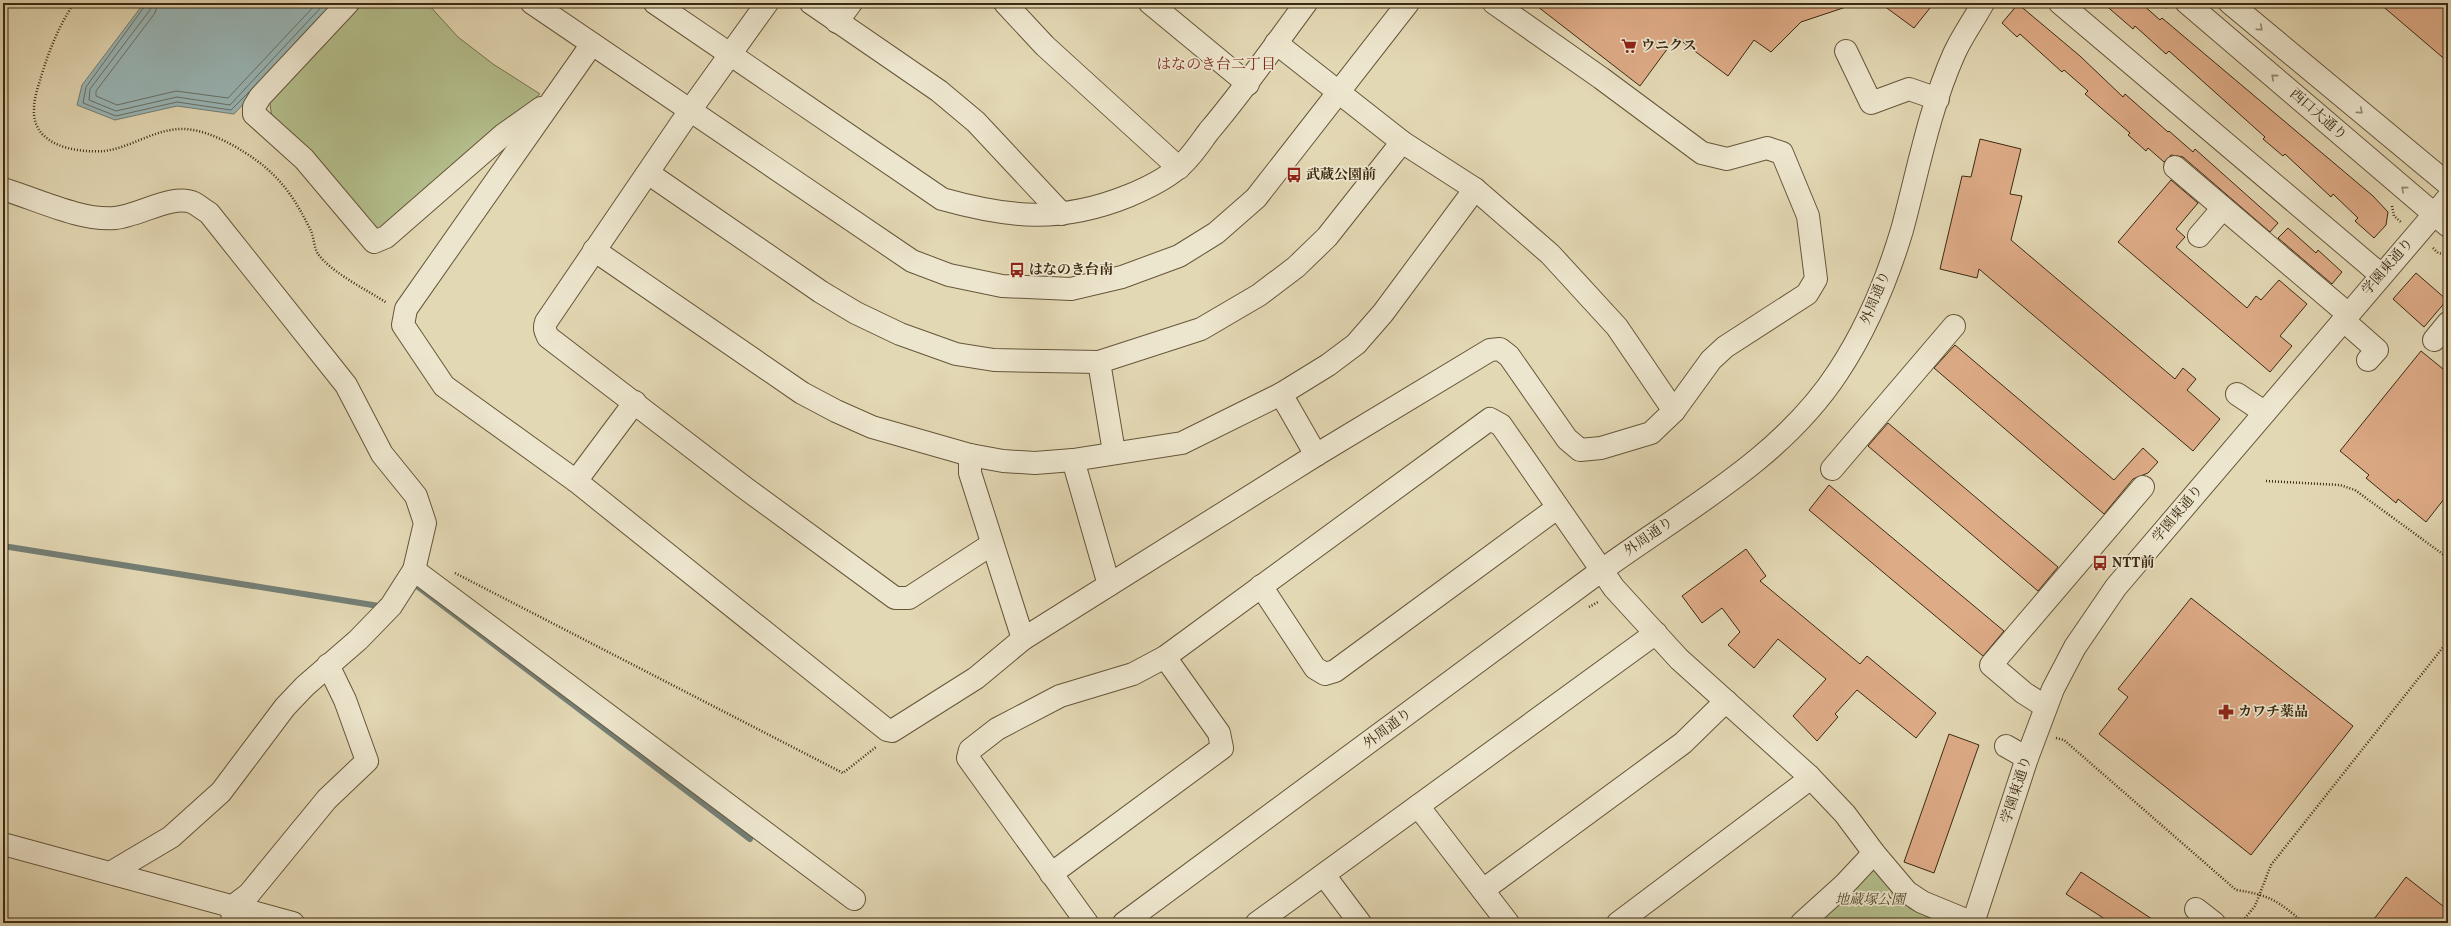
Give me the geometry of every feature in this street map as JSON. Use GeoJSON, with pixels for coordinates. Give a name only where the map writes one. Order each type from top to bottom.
{"type":"FeatureCollection","features":[{"type":"Feature","properties":{"kind":"street"},"geometry":{"type":"LineString","coordinates":[[348,3],[260,97],[254,107],[254,114],[304,159],[374,242],[386,237],[503,135],[552,101]]}},
{"type":"Feature","properties":{"kind":"street"},"geometry":{"type":"LineString","coordinates":[[532,3],[691,109],[912,261],[949,275],[1002,286],[1071,289],[1122,277],[1179,256],[1216,232],[1256,198],[1408,3]]}},
{"type":"Feature","properties":{"kind":"street"},"geometry":{"type":"LineString","coordinates":[[655,3],[732,54],[942,199],[982,210],[1025,216],[1062,214],[1103,206],[1143,190],[1179,168],[1248,84],[1306,3]]}},
{"type":"Feature","properties":{"kind":"street"},"geometry":{"type":"LineString","coordinates":[[767,3],[732,54],[691,109],[594,250],[544,327],[548,337],[635,402],[745,488],[895,598],[909,598],[992,544]]}},
{"type":"Feature","properties":{"kind":"street"},"geometry":{"type":"LineString","coordinates":[[811,3],[939,91],[976,122],[1062,214]]}},
{"type":"Feature","properties":{"kind":"street"},"geometry":{"type":"LineString","coordinates":[[837,22],[851,3]]}},
{"type":"Feature","properties":{"kind":"street"},"geometry":{"type":"LineString","coordinates":[[1005,3],[1045,46],[1179,168]]}},
{"type":"Feature","properties":{"kind":"street"},"geometry":{"type":"LineString","coordinates":[[1150,3],[1248,84]]}},
{"type":"Feature","properties":{"kind":"street"},"geometry":{"type":"LineString","coordinates":[[592,44],[404,314],[403,325],[444,386],[576,481],[887,730],[892,731],[976,678],[1023,639],[1316,454],[1490,350],[1500,349],[1509,356],[1567,439],[1580,450],[1601,448],[1651,433],[1674,411],[1711,360],[1725,347],[1807,294],[1816,280],[1808,216],[1782,153],[1767,148],[1727,160],[1702,153],[1601,78],[1494,3]]}},
{"type":"Feature","properties":{"kind":"street","name":"外周通り"},"geometry":{"type":"LineString","coordinates":[[1124,923],[1602,570],[1743,471],[1784,436],[1815,403],[1837,374],[1866,327],[1901,232],[1938,99],[1955,52],[1983,3]]}},
{"type":"Feature","properties":{"kind":"street"},"geometry":{"type":"LineString","coordinates":[[2060,3],[2381,275]]}},
{"type":"Feature","properties":{"kind":"street","name":"西口大通り"},"geometry":{"type":"LineString","coordinates":[[2187,3],[2441,221]]}},
{"type":"Feature","properties":{"kind":"street","name":"西口大通り"},"geometry":{"type":"LineString","coordinates":[[2230,3],[2448,184]]}},
{"type":"Feature","properties":{"kind":"street"},"geometry":{"type":"LineString","coordinates":[[1276,43],[1402,142],[1475,189],[1550,254],[1617,327],[1674,411]]}},
{"type":"Feature","properties":{"kind":"street"},"geometry":{"type":"LineString","coordinates":[[1846,50],[1871,103],[1909,89],[1938,99]]}},
{"type":"Feature","properties":{"kind":"street"},"geometry":{"type":"LineString","coordinates":[[648,173],[821,292],[856,313],[900,334],[956,354],[994,360],[1099,362],[1201,329],[1259,295],[1296,267],[1327,237],[1402,142]]}},
{"type":"Feature","properties":{"kind":"street"},"geometry":{"type":"LineString","coordinates":[[2175,167],[2346,317],[2377,350],[2368,360]]}},
{"type":"Feature","properties":{"kind":"street"},"geometry":{"type":"LineString","coordinates":[[3,189],[91,217],[114,218],[130,216],[178,200],[194,203],[209,213],[346,385],[382,454],[416,496],[425,522],[408,579],[391,606],[358,640],[328,666],[285,708],[221,792],[171,836],[112,872]]}},
{"type":"Feature","properties":{"kind":"street"},"geometry":{"type":"LineString","coordinates":[[594,250],[802,393],[822,404],[872,427],[970,455],[1034,463],[1073,460],[1114,452],[1182,443],[1280,394],[1328,365],[1356,344],[1383,313],[1475,189]]}},
{"type":"Feature","properties":{"kind":"street","name":"学園東通り"},"geometry":{"type":"LineString","coordinates":[[1973,923],[2036,732],[2053,689],[2075,647],[2116,587],[2381,275],[2441,221],[2448,198]]}},
{"type":"Feature","properties":{"kind":"street"},"geometry":{"type":"LineString","coordinates":[[2199,236],[2223,208]]}},
{"type":"Feature","properties":{"kind":"street"},"geometry":{"type":"LineString","coordinates":[[2434,340],[2448,323]]}},
{"type":"Feature","properties":{"kind":"street"},"geometry":{"type":"LineString","coordinates":[[1832,469],[1954,326]]}},
{"type":"Feature","properties":{"kind":"street"},"geometry":{"type":"LineString","coordinates":[[1099,362],[1114,452]]}},
{"type":"Feature","properties":{"kind":"street"},"geometry":{"type":"LineString","coordinates":[[1280,394],[1316,454]]}},
{"type":"Feature","properties":{"kind":"street"},"geometry":{"type":"LineString","coordinates":[[2237,394],[2264,412]]}},
{"type":"Feature","properties":{"kind":"street"},"geometry":{"type":"LineString","coordinates":[[576,481],[635,402]]}},
{"type":"Feature","properties":{"kind":"street"},"geometry":{"type":"LineString","coordinates":[[1086,923],[968,758],[970,750],[997,729],[1060,696],[1133,674],[1165,657],[1490,419],[1501,425],[1557,508],[1614,588],[1679,658],[1809,776],[1845,814],[1874,853],[1907,892],[1922,902],[1973,923]]}},
{"type":"Feature","properties":{"kind":"street"},"geometry":{"type":"LineString","coordinates":[[970,455],[970,473],[1023,639]]}},
{"type":"Feature","properties":{"kind":"street"},"geometry":{"type":"LineString","coordinates":[[1073,460],[1109,585]]}},
{"type":"Feature","properties":{"kind":"street"},"geometry":{"type":"LineString","coordinates":[[2046,707],[2024,693],[1991,665],[2143,487]]}},
{"type":"Feature","properties":{"kind":"street"},"geometry":{"type":"LineString","coordinates":[[1260,586],[1315,668],[1325,674],[1335,671],[1557,508]]}},
{"type":"Feature","properties":{"kind":"street"},"geometry":{"type":"LineString","coordinates":[[408,579],[854,900]]}},
{"type":"Feature","properties":{"kind":"street"},"geometry":{"type":"LineString","coordinates":[[1257,923],[1656,633]]}},
{"type":"Feature","properties":{"kind":"street"},"geometry":{"type":"LineString","coordinates":[[1051,874],[1222,748],[1219,733],[1165,657]]}},
{"type":"Feature","properties":{"kind":"street"},"geometry":{"type":"LineString","coordinates":[[232,915],[327,799],[367,761],[346,700],[328,666]]}},
{"type":"Feature","properties":{"kind":"street"},"geometry":{"type":"LineString","coordinates":[[1484,890],[1683,743],[1726,701]]}},
{"type":"Feature","properties":{"kind":"street"},"geometry":{"type":"LineString","coordinates":[[2006,746],[2027,758]]}},
{"type":"Feature","properties":{"kind":"street"},"geometry":{"type":"LineString","coordinates":[[1618,923],[1803,784],[1809,776]]}},
{"type":"Feature","properties":{"kind":"street"},"geometry":{"type":"LineString","coordinates":[[1418,806],[1508,923]]}},
{"type":"Feature","properties":{"kind":"street"},"geometry":{"type":"LineString","coordinates":[[3,844],[112,872],[232,915],[293,923]]}},
{"type":"Feature","properties":{"kind":"street"},"geometry":{"type":"LineString","coordinates":[[1802,923],[1844,885],[1874,853]]}},
{"type":"Feature","properties":{"kind":"street"},"geometry":{"type":"LineString","coordinates":[[1324,875],[1360,923]]}},
{"type":"Feature","properties":{"kind":"street"},"geometry":{"type":"LineString","coordinates":[[2196,909],[2214,923]]}},
{"type":"Feature","properties":{"kind":"path"},"geometry":{"type":"LineString","coordinates":[[74,3],[51,46],[35,98],[34,117],[40,132],[54,144],[84,151],[105,150],[167,131],[181,129],[226,142],[260,163],[280,179],[296,200],[313,235],[317,253],[327,264],[404,314]]}},
{"type":"Feature","properties":{"kind":"path"},"geometry":{"type":"LineString","coordinates":[[2266,481],[2340,485],[2355,490],[2448,558]]}},
{"type":"Feature","properties":{"kind":"path"},"geometry":{"type":"LineString","coordinates":[[452,571],[843,773],[880,744],[892,731]]}},
{"type":"Feature","properties":{"kind":"path"},"geometry":{"type":"LineString","coordinates":[[1583,608],[1593,606],[1599,601]]}},
{"type":"Feature","properties":{"kind":"path"},"geometry":{"type":"LineString","coordinates":[[2241,923],[2255,906],[2271,865],[2448,641]]}},
{"type":"Feature","properties":{"kind":"path"},"geometry":{"type":"LineString","coordinates":[[2036,732],[2064,740],[2236,890],[2259,893],[2276,900],[2304,923]]}},
{"type":"Feature","properties":{"kind":"green space"},"geometry":{"type":"Polygon","coordinates":[[[358,3],[427,3],[458,37],[493,64],[540,94],[509,120],[383,239],[300,140],[272,118],[269,97],[358,3]]]}},
{"type":"Feature","properties":{"kind":"green space","name":"地蔵塚公園"},"geometry":{"type":"Polygon","coordinates":[[[1871,867],[1909,908],[1940,923],[1810,923],[1871,867]]]}},
{"type":"Feature","properties":{"kind":"water"},"geometry":{"type":"Polygon","coordinates":[[[144,3],[338,3],[234,114],[177,106],[115,120],[77,105],[82,85],[144,3]]]}},
{"type":"Feature","properties":{"kind":"building","name":"ウニクス"},"geometry":{"type":"Polygon","coordinates":[[[1533,3],[1849,3],[1849,6],[1801,22],[1771,52],[1754,40],[1728,76],[1676,37],[1640,86],[1533,3]]]}},
{"type":"Feature","properties":{"kind":"building"},"geometry":{"type":"Polygon","coordinates":[[[1880,3],[1934,3],[1914,28],[1880,3]]]}},
{"type":"Feature","properties":{"kind":"building"},"geometry":{"type":"Polygon","coordinates":[[[2103,3],[2141,3],[2160,20],[2162,18],[2373,196],[2388,212],[2386,225],[2374,238],[2355,221],[2358,218],[2333,194],[2331,197],[2285,154],[2283,156],[2263,139],[2265,137],[2169,51],[2166,54],[2135,26],[2133,29],[2103,3]]]}},
{"type":"Feature","properties":{"kind":"building"},"geometry":{"type":"Polygon","coordinates":[[[2379,3],[2448,3],[2448,62],[2379,3]]]}},
{"type":"Feature","properties":{"kind":"building"},"geometry":{"type":"Polygon","coordinates":[[[2018,4],[2080,56],[2123,97],[2125,94],[2193,152],[2195,149],[2278,223],[2270,232],[2183,157],[2171,155],[2164,162],[2148,148],[2146,151],[2128,135],[2130,133],[2085,94],[2088,91],[2064,70],[2062,72],[2020,34],[2017,37],[2002,23],[2018,4]]]}},
{"type":"Feature","properties":{"kind":"building"},"geometry":{"type":"Polygon","coordinates":[[[1980,139],[2021,149],[2010,194],[2022,196],[2011,240],[2175,379],[2183,368],[2196,379],[2187,390],[2220,419],[2193,451],[1979,269],[1977,278],[1940,269],[1962,176],[1971,177],[1980,139]]]}},
{"type":"Feature","properties":{"kind":"building"},"geometry":{"type":"Polygon","coordinates":[[[2171,180],[2198,203],[2176,229],[2185,237],[2176,247],[2247,308],[2256,296],[2261,300],[2279,280],[2307,304],[2280,336],[2292,346],[2270,372],[2118,242],[2171,180]]]}},
{"type":"Feature","properties":{"kind":"building"},"geometry":{"type":"Polygon","coordinates":[[[2288,228],[2316,253],[2318,250],[2342,272],[2332,284],[2278,238],[2288,228]]]}},
{"type":"Feature","properties":{"kind":"building"},"geometry":{"type":"Polygon","coordinates":[[[2416,273],[2447,300],[2424,327],[2393,299],[2416,273]]]}},
{"type":"Feature","properties":{"kind":"building"},"geometry":{"type":"Polygon","coordinates":[[[1955,345],[2114,480],[2143,448],[2158,462],[2148,473],[2133,479],[2104,514],[1934,368],[1955,345]]]}},
{"type":"Feature","properties":{"kind":"building"},"geometry":{"type":"Polygon","coordinates":[[[2421,351],[2448,373],[2448,494],[2426,522],[2398,499],[2396,503],[2366,478],[2369,475],[2340,451],[2421,351]]]}},
{"type":"Feature","properties":{"kind":"building"},"geometry":{"type":"Polygon","coordinates":[[[1888,423],[2058,567],[2038,591],[1868,446],[1888,423]]]}},
{"type":"Feature","properties":{"kind":"building"},"geometry":{"type":"Polygon","coordinates":[[[1829,485],[2004,631],[1983,656],[1809,510],[1829,485]]]}},
{"type":"Feature","properties":{"kind":"building"},"geometry":{"type":"Polygon","coordinates":[[[1746,549],[1766,576],[1760,581],[1860,664],[1867,656],[1936,713],[1916,738],[1857,690],[1835,714],[1838,717],[1817,741],[1793,716],[1826,679],[1778,639],[1754,668],[1728,645],[1740,632],[1722,608],[1702,623],[1682,596],[1746,549]]]}},
{"type":"Feature","properties":{"kind":"building","name":"カワチ薬品"},"geometry":{"type":"Polygon","coordinates":[[[2191,598],[2353,726],[2251,855],[2099,734],[2128,697],[2118,689],[2191,598]]]}},
{"type":"Feature","properties":{"kind":"building"},"geometry":{"type":"Polygon","coordinates":[[[1949,734],[1979,745],[1934,873],[1904,862],[1949,734]]]}},
{"type":"Feature","properties":{"kind":"building"},"geometry":{"type":"Polygon","coordinates":[[[2081,872],[2158,923],[2111,923],[2066,894],[2081,872]]]}},
{"type":"Feature","properties":{"kind":"building"},"geometry":{"type":"Polygon","coordinates":[[[2406,877],[2448,910],[2448,923],[2371,923],[2406,877]]]}},
{"type":"Feature","properties":{"kind":"waterway"},"geometry":{"type":"LineString","coordinates":[[3,546],[379,606],[382,602]]}},
{"type":"Feature","properties":{"kind":"waterway"},"geometry":{"type":"LineString","coordinates":[[409,584],[417,586],[750,839]]}},
{"type":"Feature","properties":{"kind":"place","name":"ウニクス"},"geometry":{"type":"Point","coordinates":[1629,46]}},
{"type":"Feature","properties":{"kind":"place","name":"武蔵公園前"},"geometry":{"type":"Point","coordinates":[1294,175]}},
{"type":"Feature","properties":{"kind":"place","name":"はなのき台南"},"geometry":{"type":"Point","coordinates":[1017,270]}},
{"type":"Feature","properties":{"kind":"place","name":"NTT前"},"geometry":{"type":"Point","coordinates":[2100,563]}},
{"type":"Feature","properties":{"kind":"place","name":"カワチ薬品"},"geometry":{"type":"Point","coordinates":[2226,712]}},
{"type":"Feature","properties":{"kind":"district","name":"はなのき台二丁目"},"geometry":{"type":"Point","coordinates":[1216,65]}}]}
